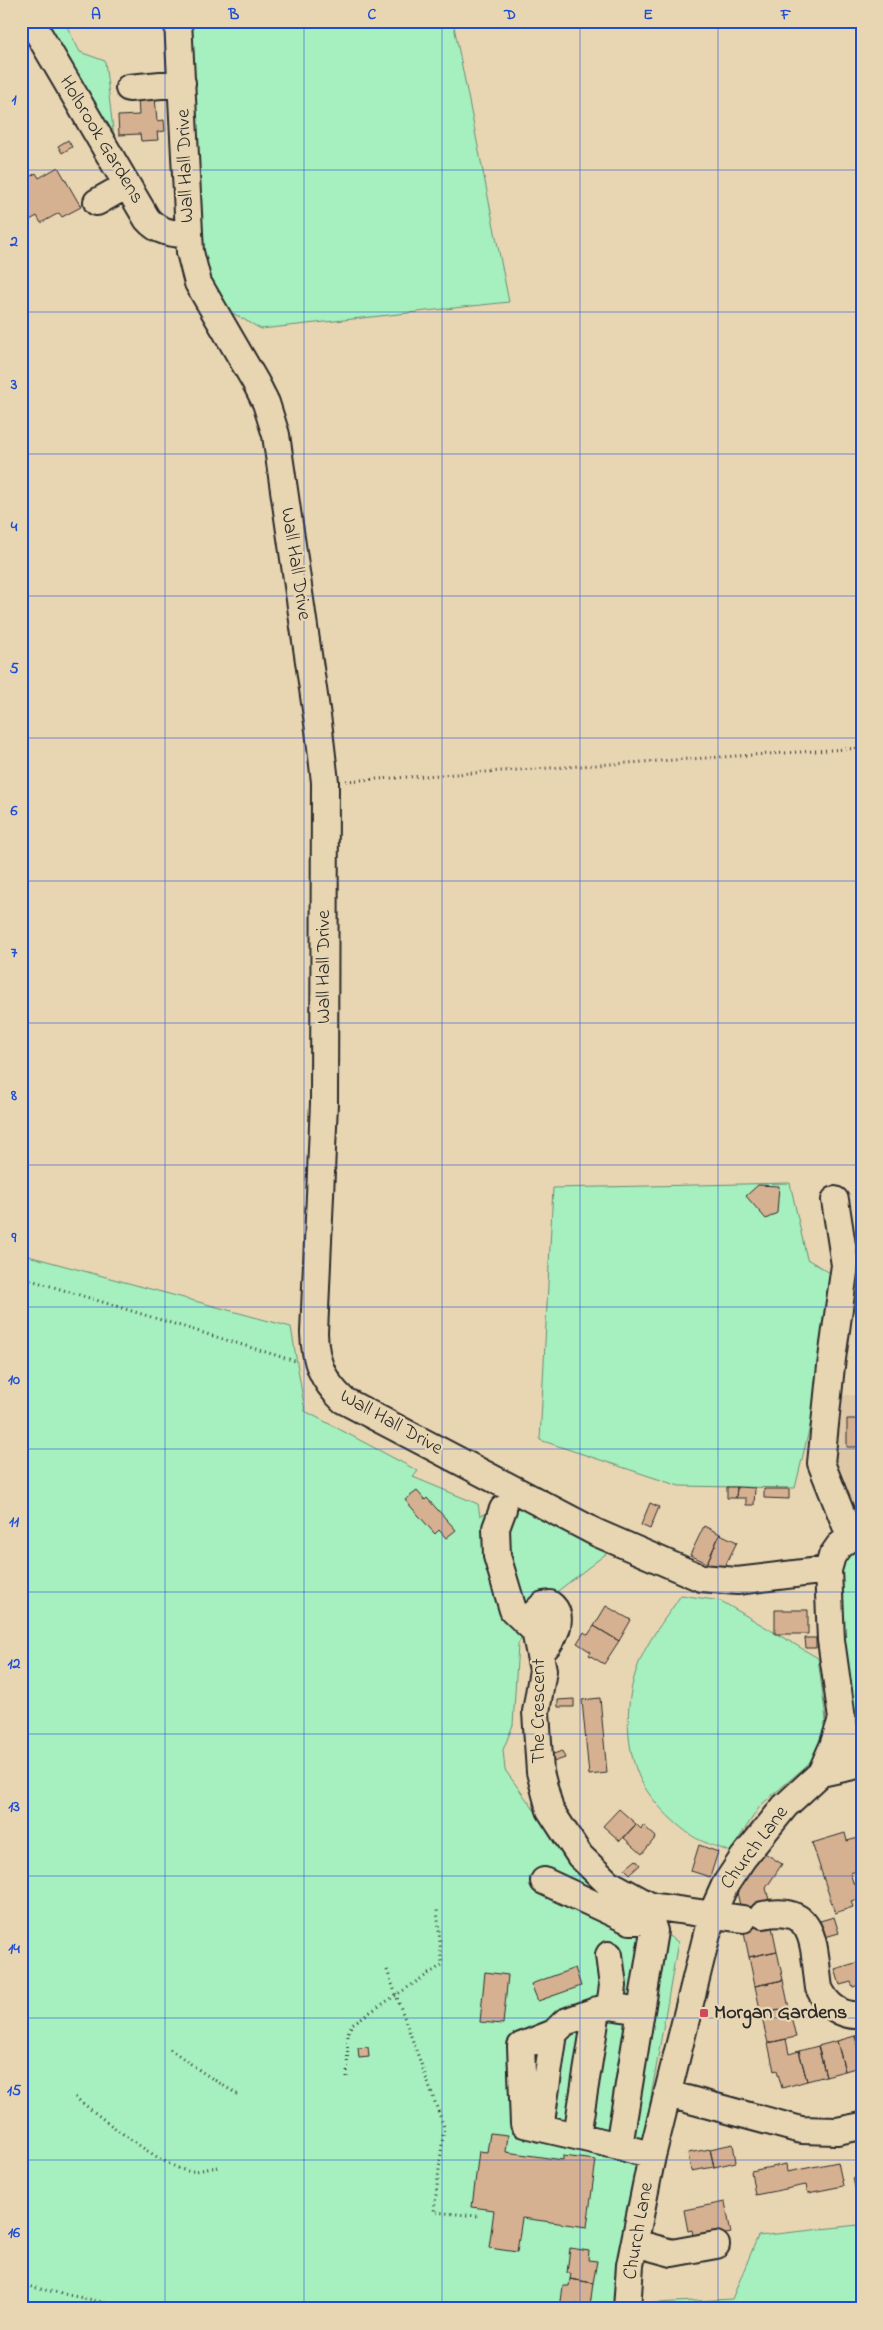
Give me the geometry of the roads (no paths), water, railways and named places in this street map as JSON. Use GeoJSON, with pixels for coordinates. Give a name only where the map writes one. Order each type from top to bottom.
{"type":"FeatureCollection","features":[{"type":"Feature","properties":{"kind":"street","name":"Holbrook Gardens"},"geometry":{"type":"LineString","coordinates":[[31,21],[154,227],[176,234],[189,234]]}},
{"type":"Feature","properties":{"kind":"street","name":"Wall Hall Drive"},"geometry":{"type":"LineString","coordinates":[[178,21],[190,252],[198,283],[256,383],[266,403],[276,435],[305,627],[325,782],[324,1104],[314,1333],[319,1368],[327,1384],[343,1400],[597,1534],[682,1571],[701,1578],[737,1580],[828,1570]]}},
{"type":"Feature","properties":{"kind":"street"},"geometry":{"type":"LineString","coordinates":[[129,88],[182,83]]}},
{"type":"Feature","properties":{"kind":"street"},"geometry":{"type":"LineString","coordinates":[[97,202],[127,184]]}},
{"type":"Feature","properties":{"kind":"street"},"geometry":{"type":"LineString","coordinates":[[835,1200],[845,1265],[831,1366],[821,1463],[856,1532]]}},
{"type":"Feature","properties":{"kind":"street","name":"The Crescent"},"geometry":{"type":"LineString","coordinates":[[502,1509],[496,1528],[497,1556],[513,1610],[537,1641],[543,1670],[536,1720],[540,1772],[550,1810],[580,1856],[608,1883],[647,1914],[712,1914],[753,1917],[785,1912],[802,1920],[811,1934],[818,1988],[822,1996],[836,2010],[845,2014],[862,2015]]}},
{"type":"Feature","properties":{"kind":"street","name":"Church Lane"},"geometry":{"type":"LineString","coordinates":[[627,2309],[630,2265],[652,2156],[712,1914],[725,1885],[743,1858],[784,1806],[821,1773],[842,1719],[831,1640],[828,1570],[832,1556],[856,1532]]}},
{"type":"Feature","properties":{"kind":"street"},"geometry":{"type":"LineString","coordinates":[[544,1881],[630,1921],[647,1914],[654,1931],[619,2146]]}},
{"type":"Feature","properties":{"kind":"street"},"geometry":{"type":"LineString","coordinates":[[577,2135],[604,2008],[614,1986],[609,1955]]}},
{"type":"Feature","properties":{"kind":"street"},"geometry":{"type":"LineString","coordinates":[[641,2012],[604,2008],[565,2022],[554,2033],[540,2128],[577,2135],[652,2156]]}},
{"type":"Feature","properties":{"kind":"street"},"geometry":{"type":"LineString","coordinates":[[668,2094],[801,2130],[837,2131],[862,2126]]}},
{"type":"Feature","properties":{"kind":"street"},"geometry":{"type":"LineString","coordinates":[[635,2243],[661,2248],[672,2253],[716,2245]]}},
{"type":"Feature","properties":{"kind":"place","name":"Morgan Gardens"},"geometry":{"type":"Point","coordinates":[704,2013]}}]}
